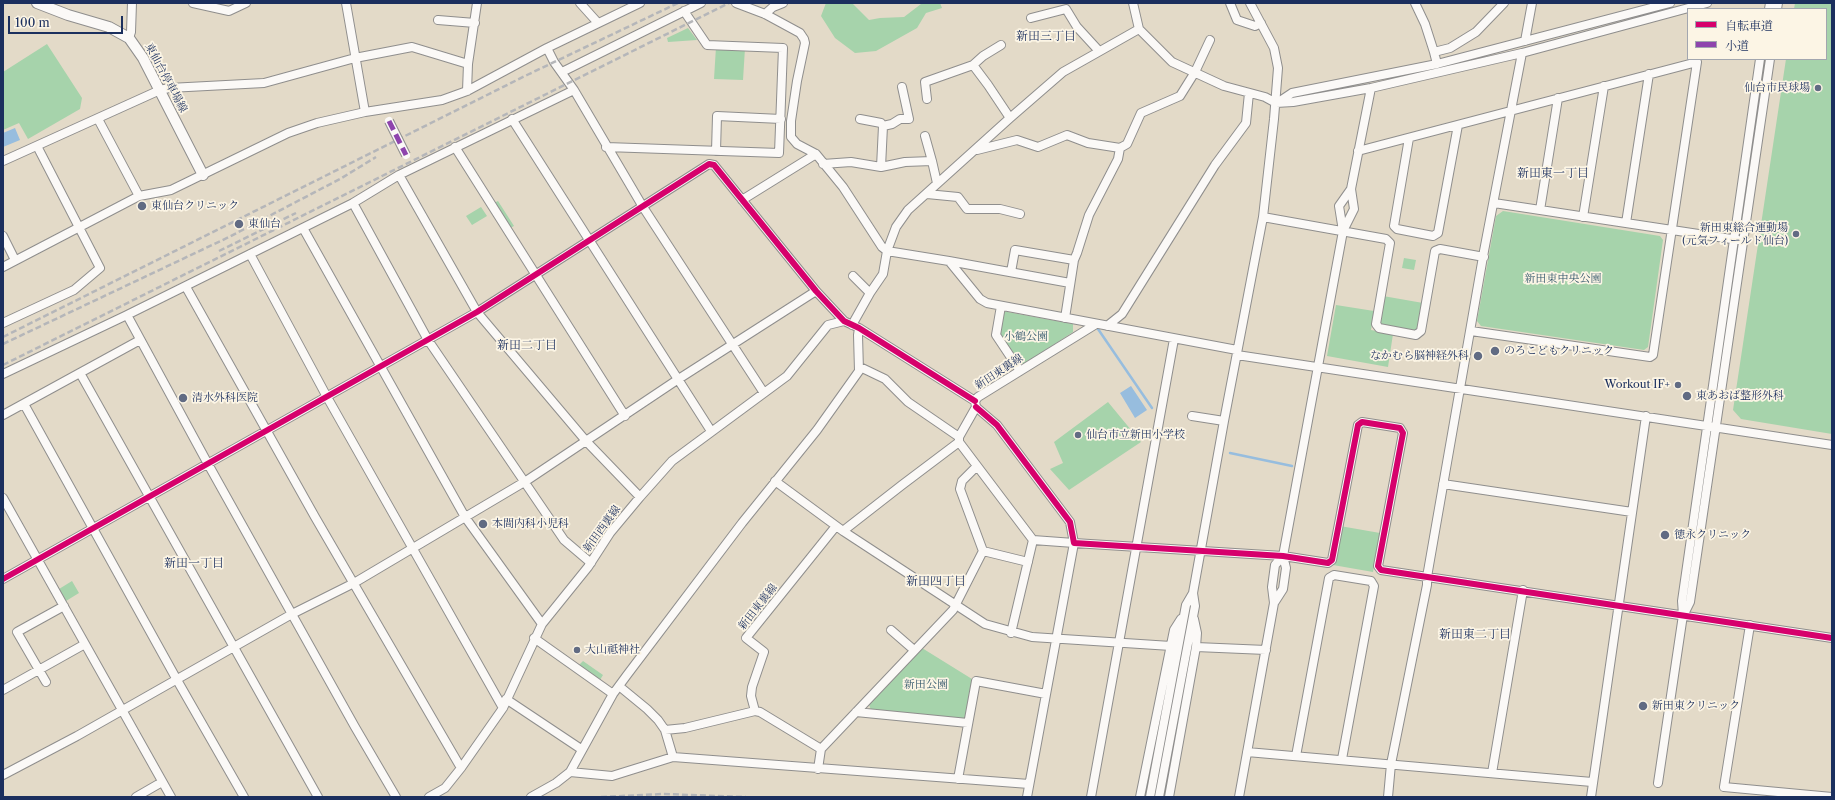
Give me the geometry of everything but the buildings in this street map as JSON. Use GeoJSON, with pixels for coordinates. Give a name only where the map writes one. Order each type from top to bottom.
{"type":"FeatureCollection","features":[{"type":"Feature","properties":{"kind":"main road","name":"東仙台停車場線"},"geometry":{"type":"LineString","coordinates":[[37,3],[109,28],[129,38],[143,58],[203,175]]}},
{"type":"Feature","properties":{"kind":"street"},"geometry":{"type":"LineString","coordinates":[[129,38],[131,32],[132,3]]}},
{"type":"Feature","properties":{"kind":"street"},"geometry":{"type":"LineString","coordinates":[[193,3],[230,11],[246,3]]}},
{"type":"Feature","properties":{"kind":"street"},"geometry":{"type":"LineString","coordinates":[[346,3],[365,112]]}},
{"type":"Feature","properties":{"kind":"street"},"geometry":{"type":"LineString","coordinates":[[467,91],[468,64],[477,3]]}},
{"type":"Feature","properties":{"kind":"street"},"geometry":{"type":"LineString","coordinates":[[580,3],[598,23]]}},
{"type":"Feature","properties":{"kind":"street"},"geometry":{"type":"LineString","coordinates":[[3,266],[139,196],[171,190],[288,132],[317,123],[365,112],[442,100],[467,91],[547,48],[640,3]]}},
{"type":"Feature","properties":{"kind":"street"},"geometry":{"type":"LineString","coordinates":[[562,72],[701,3]]}},
{"type":"Feature","properties":{"kind":"street"},"geometry":{"type":"LineString","coordinates":[[736,3],[765,14],[800,33],[804,39],[804,48],[791,121],[791,137],[797,144],[816,154],[843,187],[882,247],[887,251],[1070,283]]}},
{"type":"Feature","properties":{"kind":"street"},"geometry":{"type":"LineString","coordinates":[[765,14],[773,7],[783,3]]}},
{"type":"Feature","properties":{"kind":"street"},"geometry":{"type":"LineString","coordinates":[[1133,3],[1139,29],[1172,62],[1224,86],[1265,97],[1276,103],[1293,102],[1371,88],[1522,53],[1687,8]]}},
{"type":"Feature","properties":{"kind":"street"},"geometry":{"type":"LineString","coordinates":[[1230,3],[1237,20],[1255,26],[1261,23]]}},
{"type":"Feature","properties":{"kind":"street"},"geometry":{"type":"LineString","coordinates":[[1169,797],[1196,646],[1197,633],[1193,614],[1193,593],[1263,217],[1276,103],[1278,68],[1274,48],[1250,3]]}},
{"type":"Feature","properties":{"kind":"street"},"geometry":{"type":"LineString","coordinates":[[1415,3],[1425,24],[1437,64]]}},
{"type":"Feature","properties":{"kind":"street"},"geometry":{"type":"LineString","coordinates":[[1434,52],[1450,48],[1476,32],[1504,3]]}},
{"type":"Feature","properties":{"kind":"street"},"geometry":{"type":"LineString","coordinates":[[1525,42],[1532,3]]}},
{"type":"Feature","properties":{"kind":"street"},"geometry":{"type":"LineString","coordinates":[[1276,103],[1292,93],[1437,64],[1670,3]]}},
{"type":"Feature","properties":{"kind":"street"},"geometry":{"type":"LineString","coordinates":[[1688,8],[1707,3]]}},
{"type":"Feature","properties":{"kind":"street"},"geometry":{"type":"LineString","coordinates":[[1030,18],[1065,6],[1077,28],[1099,51]]}},
{"type":"Feature","properties":{"kind":"street"},"geometry":{"type":"LineString","coordinates":[[606,146],[779,153],[783,48],[707,45],[684,11]]}},
{"type":"Feature","properties":{"kind":"street"},"geometry":{"type":"LineString","coordinates":[[438,20],[475,23]]}},
{"type":"Feature","properties":{"kind":"street"},"geometry":{"type":"LineString","coordinates":[[531,797],[556,783],[570,772],[581,749],[613,694],[775,481],[818,430],[859,372],[858,335],[856,326],[870,293],[884,274],[887,251],[896,227],[908,210],[1063,72],[1139,29]]}},
{"type":"Feature","properties":{"kind":"street"},"geometry":{"type":"LineString","coordinates":[[976,150],[1017,140],[1038,147],[1067,135],[1088,143],[1120,148],[1127,144],[1141,114],[1180,96],[1195,72],[1210,40]]}},
{"type":"Feature","properties":{"kind":"street"},"geometry":{"type":"LineString","coordinates":[[927,99],[924,82],[973,65],[982,56],[1001,45]]}},
{"type":"Feature","properties":{"kind":"street"},"geometry":{"type":"LineString","coordinates":[[3,160],[98,119],[160,90],[169,88],[264,83],[356,58],[412,47],[468,64]]}},
{"type":"Feature","properties":{"kind":"street"},"geometry":{"type":"LineString","coordinates":[[547,48],[554,62],[574,90],[643,207],[764,393]]}},
{"type":"Feature","properties":{"kind":"street"},"geometry":{"type":"LineString","coordinates":[[1388,797],[1391,764],[1427,585],[1427,577],[1484,257],[1522,53]]}},
{"type":"Feature","properties":{"kind":"street"},"geometry":{"type":"LineString","coordinates":[[1658,783],[1683,615],[1690,602],[1712,426],[1738,240],[1760,60]]}},
{"type":"Feature","properties":{"kind":"street"},"geometry":{"type":"LineString","coordinates":[[1738,240],[1770,60]]}},
{"type":"Feature","properties":{"kind":"street"},"geometry":{"type":"LineString","coordinates":[[1358,151],[1697,62],[1653,355],[1650,357],[1471,330]]}},
{"type":"Feature","properties":{"kind":"street"},"geometry":{"type":"LineString","coordinates":[[973,65],[1010,118]]}},
{"type":"Feature","properties":{"kind":"street"},"geometry":{"type":"LineString","coordinates":[[1626,223],[1649,74]]}},
{"type":"Feature","properties":{"kind":"street"},"geometry":{"type":"LineString","coordinates":[[1583,217],[1604,86]]}},
{"type":"Feature","properties":{"kind":"street"},"geometry":{"type":"LineString","coordinates":[[883,126],[900,120],[909,119],[902,87]]}},
{"type":"Feature","properties":{"kind":"street"},"geometry":{"type":"LineString","coordinates":[[1238,797],[1274,603],[1272,587],[1275,565],[1283,556],[1343,231],[1354,209],[1351,189],[1371,88]]}},
{"type":"Feature","properties":{"kind":"street"},"geometry":{"type":"LineString","coordinates":[[3,374],[128,316],[353,203],[399,175],[574,90]]}},
{"type":"Feature","properties":{"kind":"street"},"geometry":{"type":"LineString","coordinates":[[1107,326],[1122,314],[1215,165],[1246,123],[1249,93]]}},
{"type":"Feature","properties":{"kind":"street"},"geometry":{"type":"LineString","coordinates":[[1540,210],[1558,98]]}},
{"type":"Feature","properties":{"kind":"street"},"geometry":{"type":"LineString","coordinates":[[716,150],[717,116],[781,119]]}},
{"type":"Feature","properties":{"kind":"street"},"geometry":{"type":"LineString","coordinates":[[98,119],[139,196]]}},
{"type":"Feature","properties":{"kind":"street"},"geometry":{"type":"LineString","coordinates":[[860,119],[881,123],[883,126]]}},
{"type":"Feature","properties":{"kind":"street"},"geometry":{"type":"LineString","coordinates":[[512,120],[711,431]]}},
{"type":"Feature","properties":{"kind":"street"},"geometry":{"type":"LineString","coordinates":[[389,121],[406,155]]}},
{"type":"Feature","properties":{"kind":"street"},"geometry":{"type":"LineString","coordinates":[[1409,138],[1394,226],[1397,229],[1434,236],[1438,233],[1458,125]]}},
{"type":"Feature","properties":{"kind":"street"},"geometry":{"type":"LineString","coordinates":[[881,166],[883,126]]}},
{"type":"Feature","properties":{"kind":"street"},"geometry":{"type":"LineString","coordinates":[[925,136],[938,183]]}},
{"type":"Feature","properties":{"kind":"street"},"geometry":{"type":"LineString","coordinates":[[3,323],[74,290],[100,268],[36,146]]}},
{"type":"Feature","properties":{"kind":"street"},"geometry":{"type":"LineString","coordinates":[[455,147],[535,276],[625,416]]}},
{"type":"Feature","properties":{"kind":"street"},"geometry":{"type":"LineString","coordinates":[[1065,318],[1074,260],[1089,215],[1118,159],[1120,148]]}},
{"type":"Feature","properties":{"kind":"street"},"geometry":{"type":"LineString","coordinates":[[742,200],[816,154]]}},
{"type":"Feature","properties":{"kind":"street"},"geometry":{"type":"LineString","coordinates":[[823,164],[851,162],[881,166],[904,162],[932,161]]}},
{"type":"Feature","properties":{"kind":"street"},"geometry":{"type":"LineString","coordinates":[[3,579],[477,312],[709,164],[714,165],[816,291],[844,321],[856,326],[976,404],[997,425],[1070,522],[1074,543],[1027,797]]}},
{"type":"Feature","properties":{"kind":"street"},"geometry":{"type":"LineString","coordinates":[[399,175],[477,312],[586,441],[640,498]]}},
{"type":"Feature","properties":{"kind":"street"},"geometry":{"type":"LineString","coordinates":[[1343,231],[1339,206],[1351,189]]}},
{"type":"Feature","properties":{"kind":"street"},"geometry":{"type":"LineString","coordinates":[[927,194],[958,197],[967,209],[1000,209],[1020,214]]}},
{"type":"Feature","properties":{"kind":"street"},"geometry":{"type":"LineString","coordinates":[[353,203],[428,340],[526,481],[564,540],[591,563]]}},
{"type":"Feature","properties":{"kind":"street"},"geometry":{"type":"LineString","coordinates":[[1494,203],[1738,240]]}},
{"type":"Feature","properties":{"kind":"street"},"geometry":{"type":"LineString","coordinates":[[1263,217],[1386,239],[1390,243],[1376,324],[1379,328],[1416,334],[1421,331],[1435,251],[1440,249],[1484,257]]}},
{"type":"Feature","properties":{"kind":"street"},"geometry":{"type":"LineString","coordinates":[[302,228],[465,517],[542,624]]}},
{"type":"Feature","properties":{"kind":"street"},"geometry":{"type":"LineString","coordinates":[[3,236],[15,260]]}},
{"type":"Feature","properties":{"kind":"street"},"geometry":{"type":"LineString","coordinates":[[1011,272],[1015,250],[1074,260]]}},
{"type":"Feature","properties":{"kind":"street"},"geometry":{"type":"LineString","coordinates":[[250,254],[327,397],[414,548],[502,708]]}},
{"type":"Feature","properties":{"kind":"street"},"geometry":{"type":"LineString","coordinates":[[949,261],[980,299],[987,304],[1174,339],[1237,353],[1318,367],[1832,445]]}},
{"type":"Feature","properties":{"kind":"street"},"geometry":{"type":"LineString","coordinates":[[853,276],[870,293]]}},
{"type":"Feature","properties":{"kind":"street"},"geometry":{"type":"LineString","coordinates":[[186,287],[461,768]]}},
{"type":"Feature","properties":{"kind":"street"},"geometry":{"type":"LineString","coordinates":[[3,775],[233,649],[292,614],[354,583],[414,548],[526,481],[677,380],[816,291]]}},
{"type":"Feature","properties":{"kind":"street"},"geometry":{"type":"LineString","coordinates":[[1001,306],[996,335],[1020,371]]}},
{"type":"Feature","properties":{"kind":"street"},"geometry":{"type":"LineString","coordinates":[[128,316],[208,464],[396,797]]}},
{"type":"Feature","properties":{"kind":"street","name":"新田西裏線"},"geometry":{"type":"LineString","coordinates":[[429,797],[445,788],[461,768],[502,708],[534,638],[542,624],[591,563],[610,533],[672,461],[787,376],[828,325],[844,321]]}},
{"type":"Feature","properties":{"kind":"street","name":"新田東裏線"},"geometry":{"type":"LineString","coordinates":[[844,531],[959,440],[976,404],[1020,371],[1096,324]]}},
{"type":"Feature","properties":{"kind":"street"},"geometry":{"type":"LineString","coordinates":[[1091,797],[1174,339]]}},
{"type":"Feature","properties":{"kind":"street"},"geometry":{"type":"LineString","coordinates":[[3,415],[140,340]]}},
{"type":"Feature","properties":{"kind":"street"},"geometry":{"type":"LineString","coordinates":[[860,367],[885,379],[908,402],[959,440],[1033,540],[1283,556],[1328,563],[1332,560],[1358,425],[1362,422],[1400,428],[1403,433],[1378,566],[1382,570],[1523,590],[1832,638]]}},
{"type":"Feature","properties":{"kind":"street"},"geometry":{"type":"LineString","coordinates":[[80,373],[233,649],[318,797]]}},
{"type":"Feature","properties":{"kind":"street"},"geometry":{"type":"LineString","coordinates":[[24,404],[92,529],[244,797]]}},
{"type":"Feature","properties":{"kind":"street"},"geometry":{"type":"LineString","coordinates":[[1192,416],[1224,422]]}},
{"type":"Feature","properties":{"kind":"street"},"geometry":{"type":"LineString","coordinates":[[1591,797],[1646,416]]}},
{"type":"Feature","properties":{"kind":"street"},"geometry":{"type":"LineString","coordinates":[[818,769],[821,749],[956,604],[983,551],[960,489],[962,481],[978,466]]}},
{"type":"Feature","properties":{"kind":"street"},"geometry":{"type":"LineString","coordinates":[[775,481],[836,526],[985,624],[1011,633],[1032,637],[1171,646]]}},
{"type":"Feature","properties":{"kind":"street"},"geometry":{"type":"LineString","coordinates":[[1444,484],[1632,512]]}},
{"type":"Feature","properties":{"kind":"street"},"geometry":{"type":"LineString","coordinates":[[3,498],[170,797]]}},
{"type":"Feature","properties":{"kind":"street","name":"新田東裏線"},"geometry":{"type":"LineString","coordinates":[[755,711],[751,696],[752,687],[764,652],[746,638],[836,526]]}},
{"type":"Feature","properties":{"kind":"street"},"geometry":{"type":"LineString","coordinates":[[1011,633],[1033,540]]}},
{"type":"Feature","properties":{"kind":"street"},"geometry":{"type":"LineString","coordinates":[[983,551],[1028,562]]}},
{"type":"Feature","properties":{"kind":"street"},"geometry":{"type":"LineString","coordinates":[[1296,756],[1330,578],[1334,575],[1371,581],[1374,586],[1342,759]]}},
{"type":"Feature","properties":{"kind":"street"},"geometry":{"type":"LineString","coordinates":[[1492,773],[1523,590]]}},
{"type":"Feature","properties":{"kind":"street"},"geometry":{"type":"LineString","coordinates":[[1159,797],[1166,732],[1184,612],[1193,593]]}},
{"type":"Feature","properties":{"kind":"street"},"geometry":{"type":"LineString","coordinates":[[46,682],[18,632],[64,606]]}},
{"type":"Feature","properties":{"kind":"street"},"geometry":{"type":"LineString","coordinates":[[1140,797],[1174,630],[1184,612]]}},
{"type":"Feature","properties":{"kind":"street"},"geometry":{"type":"LineString","coordinates":[[1150,797],[1193,614]]}},
{"type":"Feature","properties":{"kind":"street"},"geometry":{"type":"LineString","coordinates":[[1750,625],[1724,787],[1832,797]]}},
{"type":"Feature","properties":{"kind":"street"},"geometry":{"type":"LineString","coordinates":[[891,630],[914,650]]}},
{"type":"Feature","properties":{"kind":"street"},"geometry":{"type":"LineString","coordinates":[[534,638],[613,694]]}},
{"type":"Feature","properties":{"kind":"street"},"geometry":{"type":"LineString","coordinates":[[3,690],[85,644]]}},
{"type":"Feature","properties":{"kind":"street"},"geometry":{"type":"LineString","coordinates":[[1196,646],[1266,650]]}},
{"type":"Feature","properties":{"kind":"street"},"geometry":{"type":"LineString","coordinates":[[958,779],[976,681],[1046,694]]}},
{"type":"Feature","properties":{"kind":"street"},"geometry":{"type":"LineString","coordinates":[[619,686],[647,709],[664,730],[673,757]]}},
{"type":"Feature","properties":{"kind":"street"},"geometry":{"type":"LineString","coordinates":[[506,699],[581,749]]}},
{"type":"Feature","properties":{"kind":"street"},"geometry":{"type":"LineString","coordinates":[[664,730],[685,728],[755,711],[760,712],[821,749]]}},
{"type":"Feature","properties":{"kind":"street"},"geometry":{"type":"LineString","coordinates":[[856,712],[968,723]]}},
{"type":"Feature","properties":{"kind":"street"},"geometry":{"type":"LineString","coordinates":[[1247,752],[1342,759],[1592,782]]}},
{"type":"Feature","properties":{"kind":"street"},"geometry":{"type":"LineString","coordinates":[[570,772],[612,776],[673,757],[1029,784]]}},
{"type":"Feature","properties":{"kind":"street"},"geometry":{"type":"LineString","coordinates":[[136,797],[162,782]]}},
{"type":"Feature","properties":{"kind":"green space"},"geometry":{"type":"Polygon","coordinates":[[[826,3],[852,3],[869,20],[904,17],[921,4],[916,3],[940,3],[942,8],[926,13],[917,28],[876,51],[855,53],[835,38],[821,16],[826,3]]]}},
{"type":"Feature","properties":{"kind":"green space","name":"新田東総合運動場 (元気フィールド仙台)"},"geometry":{"type":"Polygon","coordinates":[[[1795,3],[1832,3],[1832,434],[1741,419],[1733,410],[1786,60],[1827,60],[1827,8],[1794,8],[1795,3]]]}},
{"type":"Feature","properties":{"kind":"green space"},"geometry":{"type":"Polygon","coordinates":[[[688,28],[697,40],[668,42],[667,38],[688,28]]]}},
{"type":"Feature","properties":{"kind":"green space"},"geometry":{"type":"Polygon","coordinates":[[[47,44],[82,98],[80,109],[28,139],[19,123],[3,130],[3,72],[47,44]]]}},
{"type":"Feature","properties":{"kind":"green space"},"geometry":{"type":"Polygon","coordinates":[[[716,47],[745,48],[743,80],[714,79],[716,47]]]}},
{"type":"Feature","properties":{"kind":"green space"},"geometry":{"type":"Polygon","coordinates":[[[498,201],[514,226],[510,228],[494,203],[498,201]]]}},
{"type":"Feature","properties":{"kind":"green space"},"geometry":{"type":"Polygon","coordinates":[[[481,207],[487,216],[472,225],[466,216],[481,207]]]}},
{"type":"Feature","properties":{"kind":"green space","name":"新田東中央公園"},"geometry":{"type":"Polygon","coordinates":[[[1503,211],[1660,236],[1663,240],[1648,347],[1644,350],[1481,326],[1477,321],[1496,216],[1503,211]]]}},
{"type":"Feature","properties":{"kind":"green space"},"geometry":{"type":"Polygon","coordinates":[[[1404,258],[1416,260],[1414,270],[1402,268],[1404,258]]]}},
{"type":"Feature","properties":{"kind":"green space"},"geometry":{"type":"Polygon","coordinates":[[[1383,296],[1423,303],[1418,327],[1415,331],[1383,326],[1379,321],[1383,296]]]}},
{"type":"Feature","properties":{"kind":"green space"},"geometry":{"type":"Polygon","coordinates":[[[1336,305],[1374,311],[1371,330],[1393,334],[1388,367],[1327,356],[1336,305]]]}},
{"type":"Feature","properties":{"kind":"green space","name":"小鶴公園"},"geometry":{"type":"Polygon","coordinates":[[[1002,311],[1073,324],[1073,332],[1020,367],[997,334],[1002,311]]]}},
{"type":"Feature","properties":{"kind":"green space"},"geometry":{"type":"Polygon","coordinates":[[[1108,402],[1141,442],[1069,490],[1050,469],[1063,463],[1054,442],[1108,402]]]}},
{"type":"Feature","properties":{"kind":"green space"},"geometry":{"type":"Polygon","coordinates":[[[1340,526],[1380,533],[1373,572],[1333,565],[1340,526]]]}},
{"type":"Feature","properties":{"kind":"green space"},"geometry":{"type":"Polygon","coordinates":[[[72,581],[79,593],[66,601],[59,589],[72,581]]]}},
{"type":"Feature","properties":{"kind":"green space","name":"新田公園"},"geometry":{"type":"Polygon","coordinates":[[[922,648],[972,679],[965,719],[871,710],[868,702],[922,648]]]}},
{"type":"Feature","properties":{"kind":"green space"},"geometry":{"type":"Polygon","coordinates":[[[583,661],[603,675],[600,680],[579,665],[583,661]]]}},
{"type":"Feature","properties":{"kind":"water"},"geometry":{"type":"Polygon","coordinates":[[[15,128],[20,140],[3,147],[3,133],[15,128]]]}},
{"type":"Feature","properties":{"kind":"water"},"geometry":{"type":"Polygon","coordinates":[[[1131,386],[1147,410],[1135,418],[1120,393],[1131,386]]]}},
{"type":"Feature","properties":{"kind":"waterway"},"geometry":{"type":"LineString","coordinates":[[1098,329],[1152,408]]}},
{"type":"Feature","properties":{"kind":"waterway"},"geometry":{"type":"LineString","coordinates":[[1230,453],[1292,466]]}},
{"type":"Feature","properties":{"kind":"railway"},"geometry":{"type":"LineString","coordinates":[[3,337],[527,75],[678,3]]}},
{"type":"Feature","properties":{"kind":"railway"},"geometry":{"type":"LineString","coordinates":[[3,365],[729,3]]}},
{"type":"Feature","properties":{"kind":"railway"},"geometry":{"type":"LineString","coordinates":[[3,344],[229,237],[340,179],[376,157]]}},
{"type":"Feature","properties":{"kind":"railway"},"geometry":{"type":"LineString","coordinates":[[219,251],[296,213]]}},
{"type":"Feature","properties":{"kind":"railway"},"geometry":{"type":"LineString","coordinates":[[601,797],[663,794],[746,797]]}},
{"type":"Feature","properties":{"kind":"marked path"},"geometry":{"type":"LineString","coordinates":[[389,121],[406,155]]}},
{"type":"Feature","properties":{"kind":"cycle path"},"geometry":{"type":"LineString","coordinates":[[3,579],[477,312],[709,164],[714,165],[816,291],[844,321],[859,328],[975,401]]}},
{"type":"Feature","properties":{"kind":"cycle path"},"geometry":{"type":"LineString","coordinates":[[976,407],[997,425],[1070,522],[1074,543],[1283,556],[1328,563],[1332,560],[1358,425],[1362,422],[1400,428],[1403,433],[1378,566],[1381,570],[1832,638]]}},
{"type":"Feature","properties":{"kind":"place","name":"仙台市民球場"},"geometry":{"type":"Point","coordinates":[1818,88]}},
{"type":"Feature","properties":{"kind":"place","name":"東仙台クリニック"},"geometry":{"type":"Point","coordinates":[142,206]}},
{"type":"Feature","properties":{"kind":"place","name":"東仙台"},"geometry":{"type":"Point","coordinates":[239,224]}},
{"type":"Feature","properties":{"kind":"place","name":"新田東総合運動場 (元気フィールド仙台)"},"geometry":{"type":"Point","coordinates":[1796,234]}},
{"type":"Feature","properties":{"kind":"place","name":"のろこどもクリニック"},"geometry":{"type":"Point","coordinates":[1495,351]}},
{"type":"Feature","properties":{"kind":"place","name":"なかむら脳神経外科"},"geometry":{"type":"Point","coordinates":[1478,356]}},
{"type":"Feature","properties":{"kind":"place","name":"Workout IF+"},"geometry":{"type":"Point","coordinates":[1678,385]}},
{"type":"Feature","properties":{"kind":"place","name":"東あおば整形外科"},"geometry":{"type":"Point","coordinates":[1687,396]}},
{"type":"Feature","properties":{"kind":"place","name":"清水外科医院"},"geometry":{"type":"Point","coordinates":[183,398]}},
{"type":"Feature","properties":{"kind":"place","name":"仙台市立新田小学校"},"geometry":{"type":"Point","coordinates":[1078,435]}},
{"type":"Feature","properties":{"kind":"place","name":"本間内科小児科"},"geometry":{"type":"Point","coordinates":[483,524]}},
{"type":"Feature","properties":{"kind":"place","name":"徳永クリニック"},"geometry":{"type":"Point","coordinates":[1665,535]}},
{"type":"Feature","properties":{"kind":"place","name":"大山祗神社"},"geometry":{"type":"Point","coordinates":[577,650]}},
{"type":"Feature","properties":{"kind":"place","name":"新田東クリニック"},"geometry":{"type":"Point","coordinates":[1643,706]}},
{"type":"Feature","properties":{"kind":"district","name":"新田三丁目"},"geometry":{"type":"Point","coordinates":[1046,37]}},
{"type":"Feature","properties":{"kind":"district","name":"新田東一丁目"},"geometry":{"type":"Point","coordinates":[1553,174]}},
{"type":"Feature","properties":{"kind":"district","name":"新田二丁目"},"geometry":{"type":"Point","coordinates":[527,346]}},
{"type":"Feature","properties":{"kind":"district","name":"新田一丁目"},"geometry":{"type":"Point","coordinates":[194,564]}},
{"type":"Feature","properties":{"kind":"district","name":"新田四丁目"},"geometry":{"type":"Point","coordinates":[936,582]}},
{"type":"Feature","properties":{"kind":"district","name":"新田東二丁目"},"geometry":{"type":"Point","coordinates":[1475,635]}}]}
